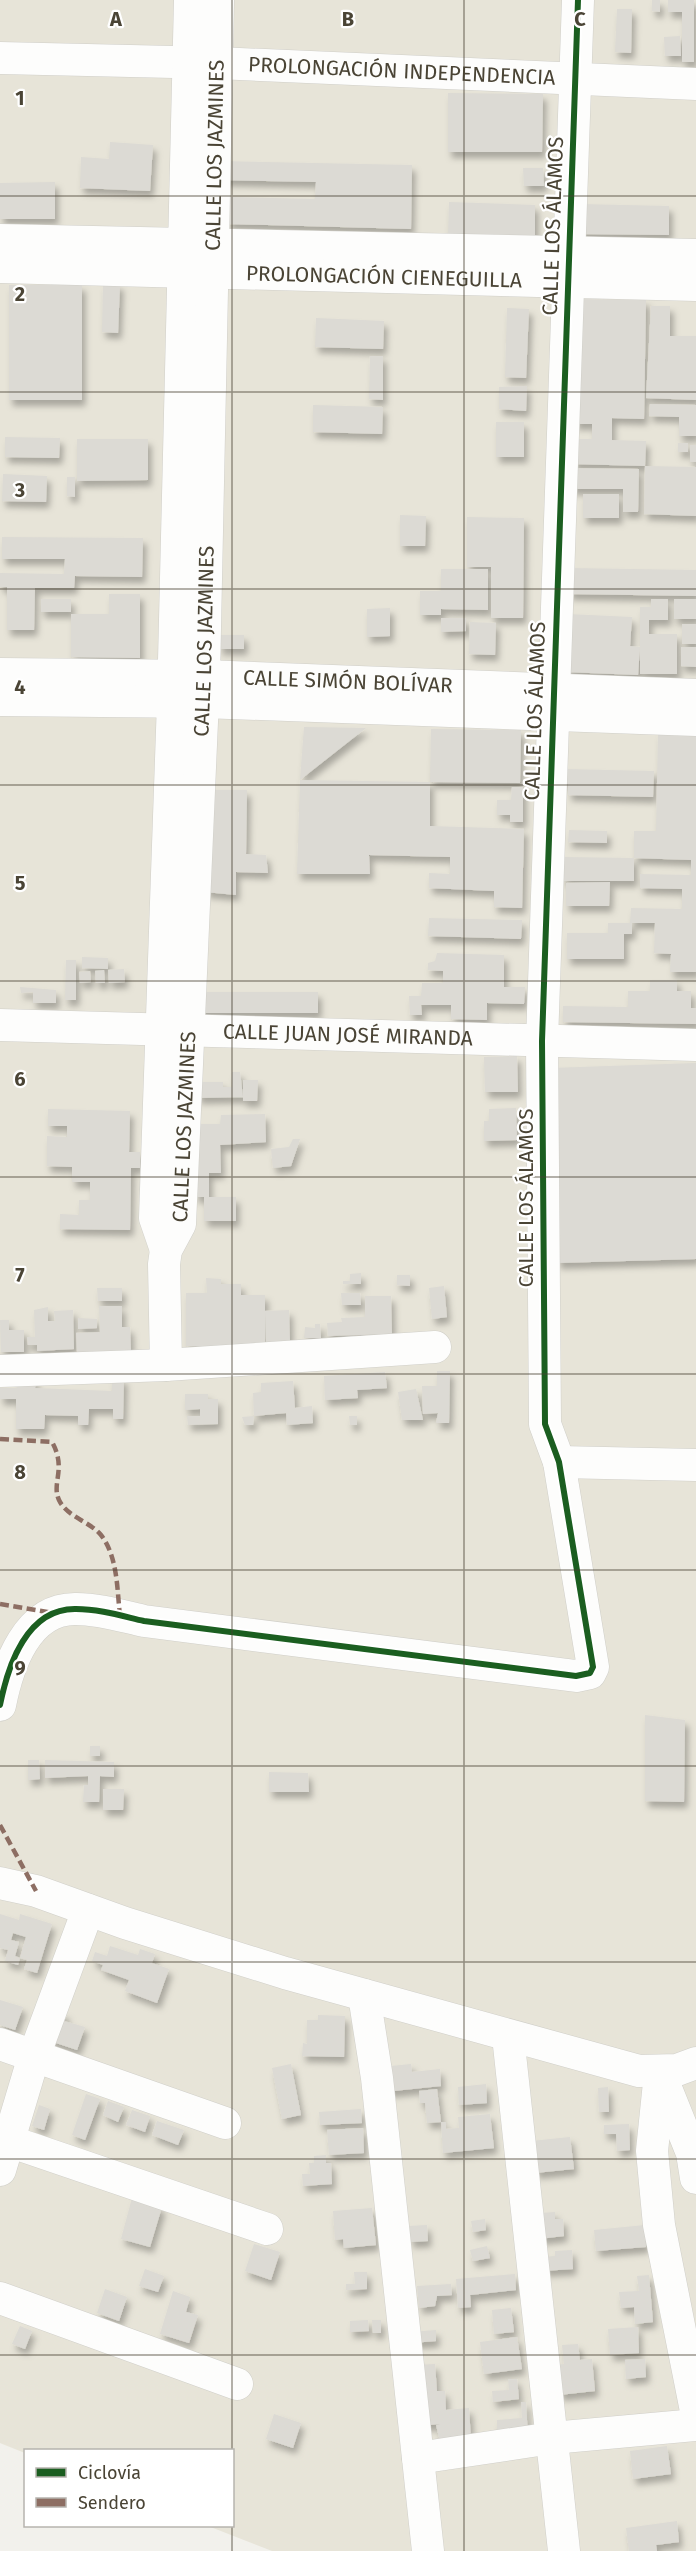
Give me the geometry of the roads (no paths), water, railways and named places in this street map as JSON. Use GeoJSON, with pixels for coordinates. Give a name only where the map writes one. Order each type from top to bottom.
{"type":"FeatureCollection","features":[{"type":"Feature","properties":{"kind":"street","name":"CALLE LOS JAZMINES"},"geometry":{"type":"LineString","coordinates":[[190,0],[203,63]]}},
{"type":"Feature","properties":{"kind":"street","name":"CALLE LOS JAZMINES"},"geometry":{"type":"LineString","coordinates":[[166,1365],[166,1250],[180,1224],[174,1030],[188,689],[196,259],[203,63],[218,0]]}},
{"type":"Feature","properties":{"kind":"street","name":"CALLE LOS ÁLAMOS"},"geometry":{"type":"LineString","coordinates":[[0,1705],[23,1640],[36,1622],[53,1613],[75,1608],[144,1621],[576,1677],[585,1676],[593,1667],[559,1462],[545,1424],[542,1041],[567,251],[578,0]]}},
{"type":"Feature","properties":{"kind":"street","name":"PROLONGACIÓN INDEPENDENCIA"},"geometry":{"type":"LineString","coordinates":[[0,58],[203,63],[696,84]]}},
{"type":"Feature","properties":{"kind":"street","name":"PROLONGACIÓN CIENEGUILLA"},"geometry":{"type":"LineString","coordinates":[[0,240],[196,259],[567,282],[696,285]]}},
{"type":"Feature","properties":{"kind":"street","name":"PROLONGACIÓN CIENEGUILLA"},"geometry":{"type":"LineString","coordinates":[[0,267],[196,259],[567,251],[696,255]]}},
{"type":"Feature","properties":{"kind":"street","name":"CALLE SIMÓN BOLÍVAR"},"geometry":{"type":"LineString","coordinates":[[0,674],[188,689],[552,702],[696,695]]}},
{"type":"Feature","properties":{"kind":"street","name":"CALLE SIMÓN BOLÍVAR"},"geometry":{"type":"LineString","coordinates":[[0,700],[188,689]]}},
{"type":"Feature","properties":{"kind":"street","name":"CALLE SIMÓN BOLÍVAR"},"geometry":{"type":"LineString","coordinates":[[552,702],[696,720]]}},
{"type":"Feature","properties":{"kind":"street","name":"CALLE JUAN JOSÉ MIRANDA"},"geometry":{"type":"LineString","coordinates":[[0,1025],[696,1045]]}},
{"type":"Feature","properties":{"kind":"street"},"geometry":{"type":"LineString","coordinates":[[0,1371],[166,1365],[435,1347]]}},
{"type":"Feature","properties":{"kind":"street"},"geometry":{"type":"LineString","coordinates":[[559,1462],[696,1465]]}},
{"type":"Feature","properties":{"kind":"street"},"geometry":{"type":"LineString","coordinates":[[0,1882],[36,1891],[285,1973],[639,2071],[660,2073],[696,2063]]}},
{"type":"Feature","properties":{"kind":"street"},"geometry":{"type":"LineString","coordinates":[[0,2170],[5,2140],[88,1910]]}},
{"type":"Feature","properties":{"kind":"street"},"geometry":{"type":"LineString","coordinates":[[364,1995],[377,2078],[428,2551]]}},
{"type":"Feature","properties":{"kind":"street"},"geometry":{"type":"LineString","coordinates":[[508,2036],[564,2551]]}},
{"type":"Feature","properties":{"kind":"street"},"geometry":{"type":"LineString","coordinates":[[0,2044],[225,2122]]}},
{"type":"Feature","properties":{"kind":"street"},"geometry":{"type":"LineString","coordinates":[[660,2073],[652,2151],[659,2224],[696,2412]]}},
{"type":"Feature","properties":{"kind":"street"},"geometry":{"type":"LineString","coordinates":[[660,2073],[695,2162]]}},
{"type":"Feature","properties":{"kind":"street"},"geometry":{"type":"LineString","coordinates":[[5,2140],[267,2229]]}},
{"type":"Feature","properties":{"kind":"street"},"geometry":{"type":"LineString","coordinates":[[652,2151],[695,2162]]}},
{"type":"Feature","properties":{"kind":"street"},"geometry":{"type":"LineString","coordinates":[[0,2298],[237,2384]]}},
{"type":"Feature","properties":{"kind":"street"},"geometry":{"type":"LineString","coordinates":[[418,2458],[552,2438],[696,2425]]}}]}
